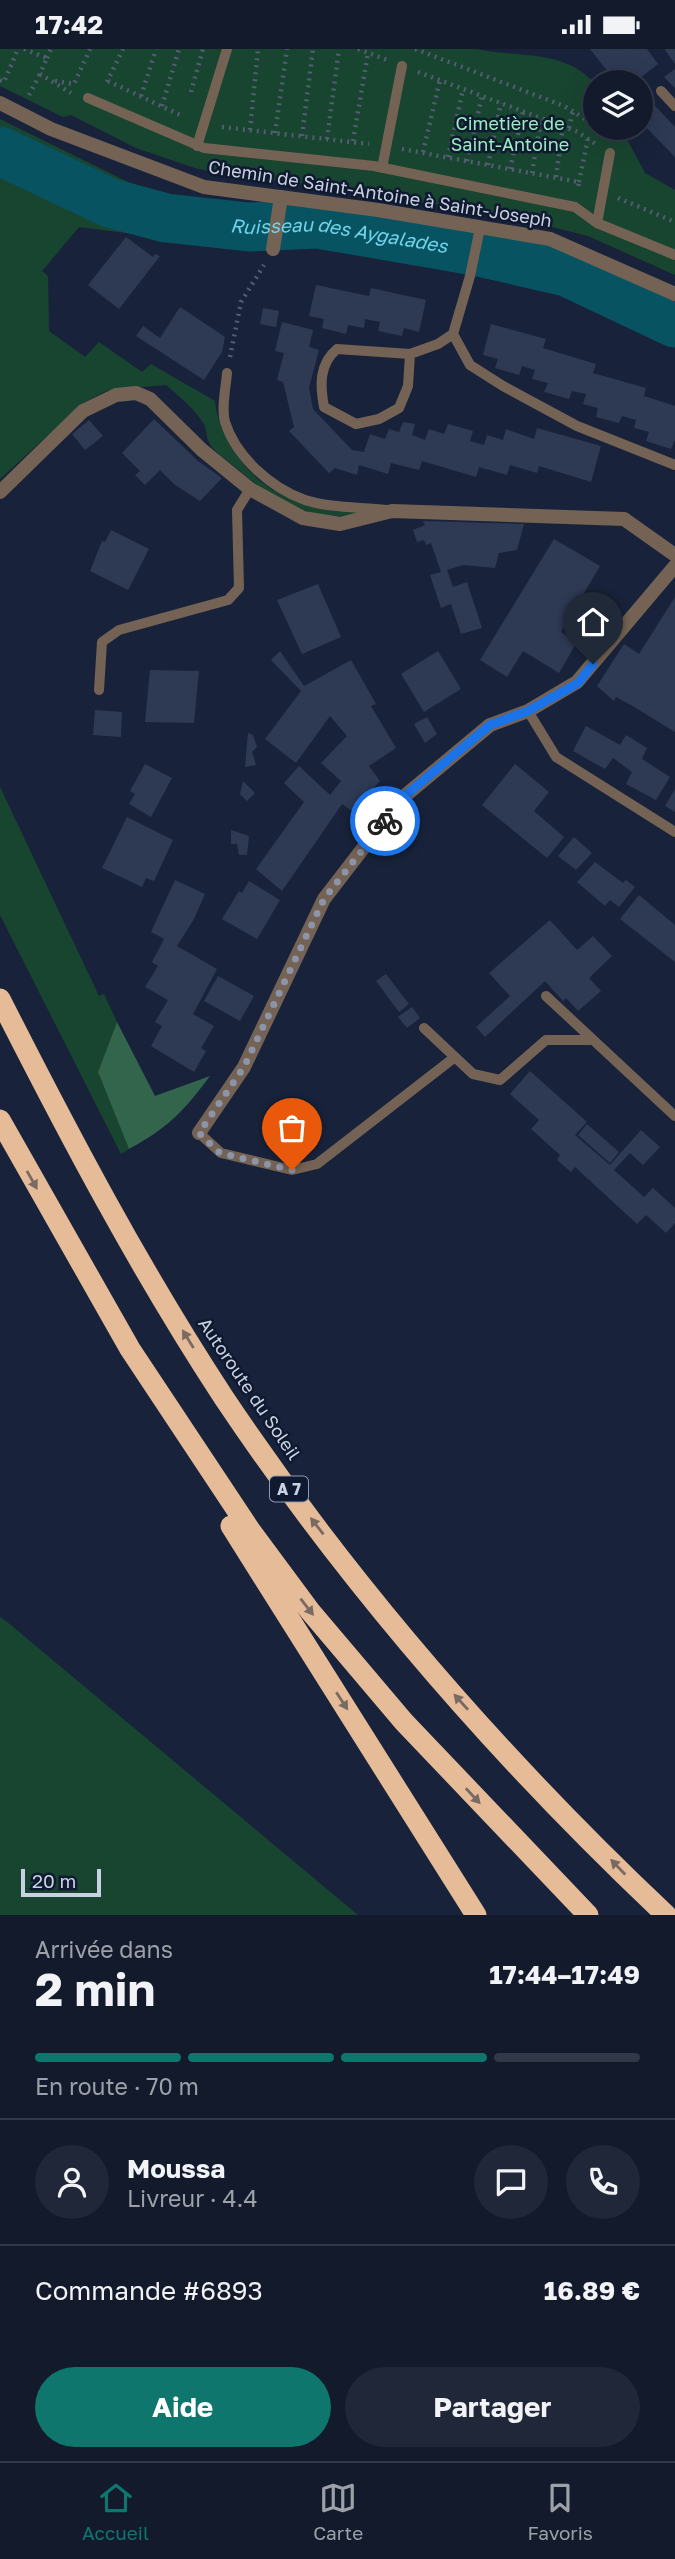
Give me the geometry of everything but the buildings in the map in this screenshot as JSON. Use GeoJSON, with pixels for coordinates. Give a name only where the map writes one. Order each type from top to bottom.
{"type":"FeatureCollection","features":[{"type":"Feature","properties":{"kind":"highway","name":"Autoroute du Soleil"},"geometry":{"type":"LineString","coordinates":[[0,999],[86,1167],[144,1269],[268,1462],[431,1668],[525,1773],[666,1915]]}},
{"type":"Feature","properties":{"kind":"highway"},"geometry":{"type":"LineString","coordinates":[[0,1120],[228,1520],[476,1915]]}},
{"type":"Feature","properties":{"kind":"highway"},"geometry":{"type":"LineString","coordinates":[[130,1349],[250,1529],[310,1611],[404,1722],[589,1915]]}},
{"type":"Feature","properties":{"kind":"highway"},"geometry":{"type":"LineString","coordinates":[[459,1885],[484,1915]]}},
{"type":"Feature","properties":{"kind":"street","name":"Chemin de Saint-Antoine à Saint-Joseph"},"geometry":{"type":"LineString","coordinates":[[0,103],[51,129],[204,187],[281,197],[479,234],[550,239],[675,294]]}},
{"type":"Feature","properties":{"kind":"street"},"geometry":{"type":"LineString","coordinates":[[273,249],[281,197]]}},
{"type":"Feature","properties":{"kind":"street"},"geometry":{"type":"LineString","coordinates":[[0,492],[83,411],[116,395],[136,393],[150,399],[202,450],[250,489],[303,518],[340,524],[393,511],[624,519],[675,555]]}},
{"type":"Feature","properties":{"kind":"street"},"geometry":{"type":"LineString","coordinates":[[199,1133],[244,1067],[324,899],[401,799],[490,725],[528,711],[578,683],[675,566]]}},
{"type":"Feature","properties":{"kind":"lane"},"geometry":{"type":"LineString","coordinates":[[197,146],[227,49]]}},
{"type":"Feature","properties":{"kind":"lane"},"geometry":{"type":"LineString","coordinates":[[382,168],[402,66]]}},
{"type":"Feature","properties":{"kind":"lane"},"geometry":{"type":"LineString","coordinates":[[661,91],[675,106]]}},
{"type":"Feature","properties":{"kind":"lane"},"geometry":{"type":"LineString","coordinates":[[93,100],[197,146],[382,168],[575,207],[597,223],[675,255]]}},
{"type":"Feature","properties":{"kind":"lane"},"geometry":{"type":"LineString","coordinates":[[597,223],[610,153]]}},
{"type":"Feature","properties":{"kind":"lane"},"geometry":{"type":"LineString","coordinates":[[410,354],[408,386],[399,408],[379,419],[356,424],[324,407],[321,387],[326,358],[337,349],[410,354],[438,344],[453,334],[479,234]]}},
{"type":"Feature","properties":{"kind":"lane"},"geometry":{"type":"LineString","coordinates":[[453,334],[470,365],[503,386],[577,426],[675,465]]}},
{"type":"Feature","properties":{"kind":"lane"},"geometry":{"type":"LineString","coordinates":[[227,373],[225,420],[237,446],[254,468],[278,487],[306,500],[393,511]]}},
{"type":"Feature","properties":{"kind":"lane"},"geometry":{"type":"LineString","coordinates":[[99,689],[102,642],[119,630],[228,600],[239,588],[237,510],[250,489]]}},
{"type":"Feature","properties":{"kind":"lane"},"geometry":{"type":"LineString","coordinates":[[528,711],[556,757],[675,832]]}},
{"type":"Feature","properties":{"kind":"lane"},"geometry":{"type":"LineString","coordinates":[[546,996],[675,1116]]}},
{"type":"Feature","properties":{"kind":"lane"},"geometry":{"type":"LineString","coordinates":[[424,1028],[473,1074],[500,1080],[546,1040],[593,1040]]}},
{"type":"Feature","properties":{"kind":"lane"},"geometry":{"type":"LineString","coordinates":[[199,1133],[220,1153],[292,1170],[317,1164],[455,1057]]}},
{"type":"Feature","properties":{"kind":"path"},"geometry":{"type":"LineString","coordinates":[[13,86],[2,81],[18,49]]}},
{"type":"Feature","properties":{"kind":"path"},"geometry":{"type":"LineString","coordinates":[[24,49],[47,58]]}},
{"type":"Feature","properties":{"kind":"path"},"geometry":{"type":"LineString","coordinates":[[21,91],[30,95],[51,49]]}},
{"type":"Feature","properties":{"kind":"path"},"geometry":{"type":"LineString","coordinates":[[54,81],[74,84],[90,49]]}},
{"type":"Feature","properties":{"kind":"path"},"geometry":{"type":"LineString","coordinates":[[93,100],[123,49]]}},
{"type":"Feature","properties":{"kind":"path"},"geometry":{"type":"LineString","coordinates":[[141,96],[156,49]]}},
{"type":"Feature","properties":{"kind":"path"},"geometry":{"type":"LineString","coordinates":[[162,106],[178,49]]}},
{"type":"Feature","properties":{"kind":"path"},"geometry":{"type":"LineString","coordinates":[[191,94],[203,49]]}},
{"type":"Feature","properties":{"kind":"path"},"geometry":{"type":"LineString","coordinates":[[250,131],[258,49]]}},
{"type":"Feature","properties":{"kind":"path"},"geometry":{"type":"LineString","coordinates":[[275,133],[286,49]]}},
{"type":"Feature","properties":{"kind":"path"},"geometry":{"type":"LineString","coordinates":[[302,137],[313,49]]}},
{"type":"Feature","properties":{"kind":"path"},"geometry":{"type":"LineString","coordinates":[[327,139],[339,49]]}},
{"type":"Feature","properties":{"kind":"path"},"geometry":{"type":"LineString","coordinates":[[358,49],[583,136]]}},
{"type":"Feature","properties":{"kind":"path"},"geometry":{"type":"LineString","coordinates":[[415,49],[573,111],[583,117]]}},
{"type":"Feature","properties":{"kind":"path"},"geometry":{"type":"LineString","coordinates":[[352,142],[368,53]]}},
{"type":"Feature","properties":{"kind":"path"},"geometry":{"type":"LineString","coordinates":[[40,74],[64,89]]}},
{"type":"Feature","properties":{"kind":"path"},"geometry":{"type":"LineString","coordinates":[[423,152],[440,80]]}},
{"type":"Feature","properties":{"kind":"path"},"geometry":{"type":"LineString","coordinates":[[448,157],[463,89]]}},
{"type":"Feature","properties":{"kind":"path"},"geometry":{"type":"LineString","coordinates":[[467,161],[482,96]]}},
{"type":"Feature","properties":{"kind":"path"},"geometry":{"type":"LineString","coordinates":[[488,165],[501,103]]}},
{"type":"Feature","properties":{"kind":"path"},"geometry":{"type":"LineString","coordinates":[[185,117],[188,105]]}},
{"type":"Feature","properties":{"kind":"path"},"geometry":{"type":"LineString","coordinates":[[510,169],[523,111]]}},
{"type":"Feature","properties":{"kind":"path"},"geometry":{"type":"LineString","coordinates":[[556,177],[566,127],[573,111]]}},
{"type":"Feature","properties":{"kind":"path"},"geometry":{"type":"LineString","coordinates":[[532,173],[541,118]]}},
{"type":"Feature","properties":{"kind":"path"},"geometry":{"type":"LineString","coordinates":[[579,182],[588,140]]}},
{"type":"Feature","properties":{"kind":"path"},"geometry":{"type":"LineString","coordinates":[[591,140],[610,153]]}},
{"type":"Feature","properties":{"kind":"path"},"geometry":{"type":"LineString","coordinates":[[603,192],[675,222]]}},
{"type":"Feature","properties":{"kind":"path"},"geometry":{"type":"LineString","coordinates":[[227,373],[241,302],[261,272]]}},
{"type":"Feature","properties":{"kind":"green space","name":"Cimetière de Saint-Antoine"},"geometry":{"type":"Polygon","coordinates":[[[0,49],[476,49],[555,60],[583,73],[583,140],[626,140],[645,173],[675,190],[675,275],[588,236],[504,215],[198,169],[136,148],[71,115],[63,117],[0,86],[0,49]]]}},
{"type":"Feature","properties":{"kind":"green space"},"geometry":{"type":"Polygon","coordinates":[[[0,119],[128,182],[188,202],[274,214],[195,214],[109,193],[0,143],[0,119]]]}},
{"type":"Feature","properties":{"kind":"green space"},"geometry":{"type":"Polygon","coordinates":[[[0,168],[107,215],[271,235],[267,251],[79,227],[42,271],[48,276],[49,331],[85,357],[99,342],[142,372],[151,364],[215,401],[223,432],[231,447],[252,473],[278,493],[311,504],[364,512],[346,516],[311,512],[262,488],[214,450],[200,418],[166,385],[108,390],[83,403],[0,479],[0,168]]]}},
{"type":"Feature","properties":{"kind":"green space"},"geometry":{"type":"Polygon","coordinates":[[[0,787],[99,996],[104,994],[117,1022],[98,1072],[129,1149],[121,1154],[0,915],[0,787]]]}},
{"type":"Feature","properties":{"kind":"green space"},"geometry":{"type":"Polygon","coordinates":[[[117,1022],[155,1096],[210,1076],[174,1118],[129,1149],[98,1072],[117,1022]]]}},
{"type":"Feature","properties":{"kind":"green space"},"geometry":{"type":"Polygon","coordinates":[[[0,1617],[6,1621],[358,1915],[0,1915],[0,1617]]]}},
{"type":"Feature","properties":{"kind":"waterway","name":"Ruisseau des Aygalades"},"geometry":{"type":"LineString","coordinates":[[0,151],[110,203],[166,218],[249,227],[318,224],[475,251],[567,272],[675,323]]}},
{"type":"Feature","properties":{"kind":"way so far"},"geometry":{"type":"LineString","coordinates":[[292,1170],[220,1153],[199,1133],[244,1067],[324,899],[385,821]]}},
{"type":"Feature","properties":{"kind":"route"},"geometry":{"type":"LineString","coordinates":[[385,821],[401,799],[490,725],[528,711],[578,683],[593,664]]}}]}
